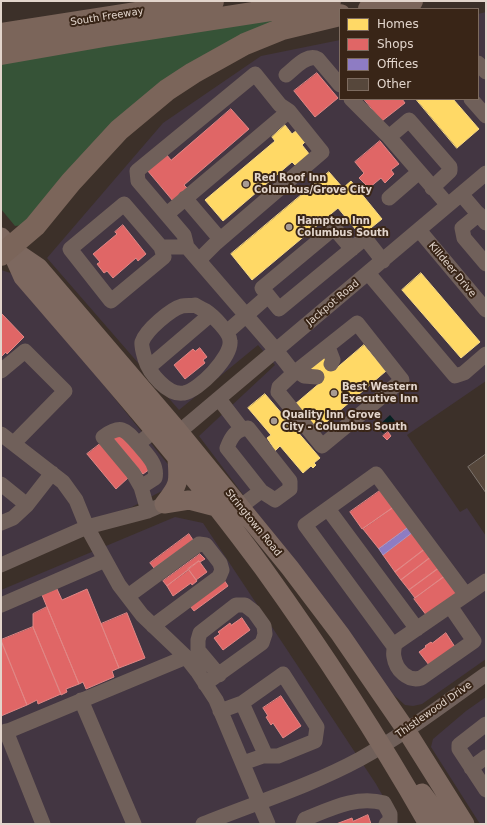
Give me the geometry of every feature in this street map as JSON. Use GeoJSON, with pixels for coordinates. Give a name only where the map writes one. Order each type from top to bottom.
{"type":"FeatureCollection","features":[{"type":"Feature","properties":{"kind":"highway","name":"South Freeway"},"geometry":{"type":"LineString","coordinates":[[1,34],[214,1]]}},
{"type":"Feature","properties":{"kind":"highway"},"geometry":{"type":"LineString","coordinates":[[1,54],[104,36],[330,1]]}},
{"type":"Feature","properties":{"kind":"highway"},"geometry":{"type":"LineString","coordinates":[[374,8],[412,1]]}},
{"type":"Feature","properties":{"kind":"highway"},"geometry":{"type":"LineString","coordinates":[[4,246],[35,226],[71,182],[119,130],[168,90],[193,73],[245,44],[282,29],[339,14]]}},
{"type":"Feature","properties":{"kind":"main road","name":"Stringtown Road"},"geometry":{"type":"LineString","coordinates":[[4,246],[23,277],[154,431],[216,507],[262,567],[321,652],[382,746],[428,824]]}},
{"type":"Feature","properties":{"kind":"main road","name":"Stringtown Road"},"geometry":{"type":"LineString","coordinates":[[4,246],[38,267],[179,432],[290,568],[340,634],[406,730],[465,824]]}},
{"type":"Feature","properties":{"kind":"main road"},"geometry":{"type":"LineString","coordinates":[[76,338],[94,347],[169,435],[179,432]]}},
{"type":"Feature","properties":{"kind":"main road"},"geometry":{"type":"LineString","coordinates":[[156,508],[176,489],[178,483],[177,460]]}},
{"type":"Feature","properties":{"kind":"main road"},"geometry":{"type":"LineString","coordinates":[[156,508],[181,500],[198,501],[216,507]]}},
{"type":"Feature","properties":{"kind":"main road"},"geometry":{"type":"LineString","coordinates":[[321,652],[338,662],[363,688],[378,710],[406,730]]}},
{"type":"Feature","properties":{"kind":"main road"},"geometry":{"type":"LineString","coordinates":[[382,746],[404,762],[426,800],[446,824]]}},
{"type":"Feature","properties":{"kind":"street"},"geometry":{"type":"LineString","coordinates":[[286,75],[308,57],[314,57],[318,59],[339,84]]}},
{"type":"Feature","properties":{"kind":"street"},"geometry":{"type":"LineString","coordinates":[[479,64],[486,72]]}},
{"type":"Feature","properties":{"kind":"street"},"geometry":{"type":"LineString","coordinates":[[199,260],[220,239],[322,152],[289,111],[280,105],[256,74],[137,171],[138,181],[184,235],[187,247],[295,372],[304,376],[317,376]]}},
{"type":"Feature","properties":{"kind":"street"},"geometry":{"type":"LineString","coordinates":[[352,100],[389,136],[448,205]]}},
{"type":"Feature","properties":{"kind":"street"},"geometry":{"type":"LineString","coordinates":[[472,100],[486,116]]}},
{"type":"Feature","properties":{"kind":"street"},"geometry":{"type":"LineString","coordinates":[[167,214],[289,111]]}},
{"type":"Feature","properties":{"kind":"street"},"geometry":{"type":"LineString","coordinates":[[389,136],[406,121],[411,121],[450,166],[450,171],[432,188]]}},
{"type":"Feature","properties":{"kind":"street"},"geometry":{"type":"LineString","coordinates":[[390,198],[419,172]]}},
{"type":"Feature","properties":{"kind":"street","name":"Jackpot Road"},"geometry":{"type":"LineString","coordinates":[[179,432],[486,173]]}},
{"type":"Feature","properties":{"kind":"street"},"geometry":{"type":"LineString","coordinates":[[461,194],[482,219],[462,228],[464,238],[486,264]]}},
{"type":"Feature","properties":{"kind":"street"},"geometry":{"type":"LineString","coordinates":[[185,198],[220,239]]}},
{"type":"Feature","properties":{"kind":"street"},"geometry":{"type":"LineString","coordinates":[[161,247],[164,257],[111,301],[70,249],[124,204],[161,247],[187,247]]}},
{"type":"Feature","properties":{"kind":"street"},"geometry":{"type":"LineString","coordinates":[[352,249],[334,228],[262,288],[279,310],[352,249],[365,238],[383,261]]}},
{"type":"Feature","properties":{"kind":"street","name":"Killdeer Drive"},"geometry":{"type":"LineString","coordinates":[[419,230],[486,310]]}},
{"type":"Feature","properties":{"kind":"street"},"geometry":{"type":"LineString","coordinates":[[368,273],[455,376],[464,373],[486,354]]}},
{"type":"Feature","properties":{"kind":"street"},"geometry":{"type":"LineString","coordinates":[[226,332],[268,296]]}},
{"type":"Feature","properties":{"kind":"street"},"geometry":{"type":"LineString","coordinates":[[183,306],[195,306],[206,311],[226,332],[230,341],[228,350],[222,362],[192,390],[184,393],[176,393],[169,390],[156,378],[153,364],[145,361],[142,343],[146,334],[161,320],[183,306]]}},
{"type":"Feature","properties":{"kind":"street"},"geometry":{"type":"LineString","coordinates":[[153,364],[210,315]]}},
{"type":"Feature","properties":{"kind":"street"},"geometry":{"type":"LineString","coordinates":[[357,324],[402,380],[322,446],[278,392],[279,387],[295,372],[328,347],[357,324]]}},
{"type":"Feature","properties":{"kind":"street"},"geometry":{"type":"LineString","coordinates":[[328,347],[333,360],[331,364]]}},
{"type":"Feature","properties":{"kind":"street"},"geometry":{"type":"LineString","coordinates":[[1,371],[25,351],[66,392],[14,443]]}},
{"type":"Feature","properties":{"kind":"street"},"geometry":{"type":"LineString","coordinates":[[219,399],[242,429]]}},
{"type":"Feature","properties":{"kind":"street"},"geometry":{"type":"LineString","coordinates":[[248,428],[290,481],[290,489],[275,500],[261,491],[227,448],[230,438],[242,429],[248,428]]}},
{"type":"Feature","properties":{"kind":"street"},"geometry":{"type":"LineString","coordinates":[[1,565],[87,527],[156,508],[141,487],[134,473],[103,437],[112,430],[120,429],[128,432],[155,465],[155,478],[141,487]]}},
{"type":"Feature","properties":{"kind":"street"},"geometry":{"type":"LineString","coordinates":[[138,444],[154,431]]}},
{"type":"Feature","properties":{"kind":"street"},"geometry":{"type":"LineString","coordinates":[[1,434],[63,482],[76,500],[87,527],[119,585],[142,615],[186,656],[206,684],[216,700],[268,824]]}},
{"type":"Feature","properties":{"kind":"street"},"geometry":{"type":"LineString","coordinates":[[1,523],[13,518],[27,505],[52,473]]}},
{"type":"Feature","properties":{"kind":"street"},"geometry":{"type":"LineString","coordinates":[[395,644],[393,645],[305,525],[376,474],[466,595]]}},
{"type":"Feature","properties":{"kind":"street"},"geometry":{"type":"LineString","coordinates":[[1,484],[27,505]]}},
{"type":"Feature","properties":{"kind":"street"},"geometry":{"type":"LineString","coordinates":[[240,506],[261,491]]}},
{"type":"Feature","properties":{"kind":"street"},"geometry":{"type":"LineString","coordinates":[[328,509],[417,629]]}},
{"type":"Feature","properties":{"kind":"street"},"geometry":{"type":"LineString","coordinates":[[128,596],[199,544],[206,545],[220,563],[222,570],[219,577],[153,626]]}},
{"type":"Feature","properties":{"kind":"street"},"geometry":{"type":"LineString","coordinates":[[1,605],[105,560]]}},
{"type":"Feature","properties":{"kind":"street"},"geometry":{"type":"LineString","coordinates":[[395,644],[486,581]]}},
{"type":"Feature","properties":{"kind":"street"},"geometry":{"type":"LineString","coordinates":[[206,684],[262,643],[265,634],[264,626],[254,612],[245,605],[236,605],[200,633],[198,650],[218,675]]}},
{"type":"Feature","properties":{"kind":"street"},"geometry":{"type":"LineString","coordinates":[[395,644],[394,657],[397,666],[404,676],[412,679],[421,678],[474,641],[450,606]]}},
{"type":"Feature","properties":{"kind":"street"},"geometry":{"type":"LineString","coordinates":[[43,824],[4,732],[186,656]]}},
{"type":"Feature","properties":{"kind":"street"},"geometry":{"type":"LineString","coordinates":[[220,711],[242,703],[283,674],[317,727],[315,741],[278,756],[266,756],[243,763]]}},
{"type":"Feature","properties":{"kind":"street","name":"Thistlewood Drive"},"geometry":{"type":"LineString","coordinates":[[203,824],[308,784],[334,772],[382,746],[486,674]]}},
{"type":"Feature","properties":{"kind":"street"},"geometry":{"type":"LineString","coordinates":[[81,700],[134,824]]}},
{"type":"Feature","properties":{"kind":"street"},"geometry":{"type":"LineString","coordinates":[[242,703],[266,756]]}},
{"type":"Feature","properties":{"kind":"street"},"geometry":{"type":"LineString","coordinates":[[486,724],[459,745],[459,749],[486,790]]}},
{"type":"Feature","properties":{"kind":"street"},"geometry":{"type":"LineString","coordinates":[[472,768],[486,757]]}},
{"type":"Feature","properties":{"kind":"street"},"geometry":{"type":"LineString","coordinates":[[303,824],[305,819],[348,802],[375,800],[384,803],[390,814],[390,821],[386,824]]}},
{"type":"Feature","properties":{"kind":"shaded area"},"geometry":{"type":"Polygon","coordinates":[[[486,12],[486,381],[407,435],[460,512],[467,508],[486,536],[486,659],[422,704],[413,706],[405,705],[388,690],[199,436],[275,365],[258,345],[179,410],[47,258],[163,123],[261,56],[339,40],[339,100],[479,100],[479,14],[486,12]]]}},
{"type":"Feature","properties":{"kind":"shaded area"},"geometry":{"type":"Polygon","coordinates":[[[1,270],[14,274],[171,468],[171,486],[132,507],[63,531],[1,557],[1,270]]]}},
{"type":"Feature","properties":{"kind":"shaded area"},"geometry":{"type":"Polygon","coordinates":[[[175,517],[203,523],[376,784],[399,824],[1,824],[1,590],[175,517]]]}},
{"type":"Feature","properties":{"kind":"shaded area"},"geometry":{"type":"Polygon","coordinates":[[[486,697],[486,824],[480,824],[431,747],[433,739],[466,711],[486,697]]]}},
{"type":"Feature","properties":{"kind":"green space"},"geometry":{"type":"Polygon","coordinates":[[[287,16],[239,39],[23,225],[15,226],[1,209],[1,61],[287,16]]]}},
{"type":"Feature","properties":{"kind":"water"},"geometry":{"type":"Polygon","coordinates":[[[390,415],[396,422],[383,433],[377,427],[390,415]]]}},
{"type":"Feature","properties":{"kind":"building: Homes"},"geometry":{"type":"Polygon","coordinates":[[[417,100],[454,100],[479,129],[457,148],[417,100]]]}},
{"type":"Feature","properties":{"kind":"building: Homes","name":"Red Roof Inn Columbus/Grove City"},"geometry":{"type":"Polygon","coordinates":[[[285,125],[292,134],[297,130],[306,141],[302,145],[310,155],[297,167],[292,162],[223,221],[205,200],[275,141],[272,137],[285,125]]]}},
{"type":"Feature","properties":{"kind":"building: Homes","name":"Hampton Inn Columbus South"},"geometry":{"type":"Polygon","coordinates":[[[329,172],[343,188],[351,181],[382,219],[361,236],[338,208],[252,280],[231,254],[329,172]]]}},
{"type":"Feature","properties":{"kind":"building: Homes"},"geometry":{"type":"Polygon","coordinates":[[[421,273],[480,342],[461,358],[402,290],[421,273]]]}},
{"type":"Feature","properties":{"kind":"building: Homes","name":"Best Western Executive Inn"},"geometry":{"type":"Polygon","coordinates":[[[364,345],[386,371],[316,431],[294,405],[321,382],[310,369],[325,357],[335,369],[364,345]]]}},
{"type":"Feature","properties":{"kind":"building: Homes","name":"Quality Inn Grove City - Columbus South"},"geometry":{"type":"Polygon","coordinates":[[[265,394],[320,458],[314,463],[316,465],[313,468],[311,466],[303,473],[280,446],[273,453],[270,449],[273,447],[267,438],[271,435],[248,408],[265,394]]]}},
{"type":"Feature","properties":{"kind":"building: Shops"},"geometry":{"type":"Polygon","coordinates":[[[317,73],[338,98],[315,117],[294,91],[317,73]]]}},
{"type":"Feature","properties":{"kind":"building: Shops"},"geometry":{"type":"Polygon","coordinates":[[[365,100],[403,100],[405,103],[382,121],[365,100]]]}},
{"type":"Feature","properties":{"kind":"building: Shops"},"geometry":{"type":"Polygon","coordinates":[[[231,109],[249,129],[184,185],[188,189],[173,201],[147,170],[166,154],[171,160],[231,109]]]}},
{"type":"Feature","properties":{"kind":"building: Shops"},"geometry":{"type":"Polygon","coordinates":[[[380,141],[399,164],[391,170],[394,174],[385,183],[381,178],[369,188],[359,178],[364,173],[355,162],[380,141]]]}},
{"type":"Feature","properties":{"kind":"building: Shops"},"geometry":{"type":"Polygon","coordinates":[[[123,225],[146,254],[138,261],[136,258],[113,278],[107,271],[104,273],[97,264],[100,262],[93,254],[117,234],[115,232],[123,225]]]}},
{"type":"Feature","properties":{"kind":"building: Shops"},"geometry":{"type":"Polygon","coordinates":[[[2,314],[24,337],[7,354],[6,352],[1,357],[2,314]]]}},
{"type":"Feature","properties":{"kind":"building: Shops"},"geometry":{"type":"Polygon","coordinates":[[[200,348],[207,357],[203,360],[205,363],[185,379],[174,365],[193,349],[195,351],[200,348]]]}},
{"type":"Feature","properties":{"kind":"building: Shops"},"geometry":{"type":"Polygon","coordinates":[[[118,431],[150,469],[143,474],[112,437],[118,431]]]}},
{"type":"Feature","properties":{"kind":"building: Shops"},"geometry":{"type":"Polygon","coordinates":[[[388,432],[391,436],[387,440],[383,436],[388,432]]]}},
{"type":"Feature","properties":{"kind":"building: Shops"},"geometry":{"type":"Polygon","coordinates":[[[100,444],[129,477],[116,489],[87,454],[100,444]]]}},
{"type":"Feature","properties":{"kind":"building: Shops"},"geometry":{"type":"Polygon","coordinates":[[[381,490],[394,507],[362,529],[350,512],[381,490]]]}},
{"type":"Feature","properties":{"kind":"building: Shops"},"geometry":{"type":"Polygon","coordinates":[[[394,507],[409,527],[379,549],[363,529],[394,507]]]}},
{"type":"Feature","properties":{"kind":"building: Shops"},"geometry":{"type":"Polygon","coordinates":[[[413,532],[425,549],[395,572],[383,555],[413,532]]]}},
{"type":"Feature","properties":{"kind":"building: Shops"},"geometry":{"type":"Polygon","coordinates":[[[189,534],[193,540],[154,568],[150,563],[189,534]]]}},
{"type":"Feature","properties":{"kind":"building: Shops"},"geometry":{"type":"Polygon","coordinates":[[[425,549],[431,557],[401,580],[395,572],[425,549]]]}},
{"type":"Feature","properties":{"kind":"building: Shops"},"geometry":{"type":"Polygon","coordinates":[[[200,554],[205,559],[200,562],[199,561],[167,586],[163,581],[200,554]]]}},
{"type":"Feature","properties":{"kind":"building: Shops"},"geometry":{"type":"Polygon","coordinates":[[[431,557],[439,568],[409,590],[401,580],[431,557]]]}},
{"type":"Feature","properties":{"kind":"building: Shops"},"geometry":{"type":"Polygon","coordinates":[[[199,561],[207,572],[196,580],[188,569],[199,561]]]}},
{"type":"Feature","properties":{"kind":"building: Shops"},"geometry":{"type":"Polygon","coordinates":[[[439,568],[445,576],[415,598],[409,590],[439,568]]]}},
{"type":"Feature","properties":{"kind":"building: Shops"},"geometry":{"type":"Polygon","coordinates":[[[189,570],[197,581],[192,585],[191,583],[173,596],[167,586],[189,570]]]}},
{"type":"Feature","properties":{"kind":"building: Shops"},"geometry":{"type":"Polygon","coordinates":[[[445,576],[459,592],[427,616],[414,599],[445,576]]]}},
{"type":"Feature","properties":{"kind":"building: Shops"},"geometry":{"type":"Polygon","coordinates":[[[224,580],[228,586],[194,611],[190,606],[224,580]]]}},
{"type":"Feature","properties":{"kind":"building: Shops"},"geometry":{"type":"Polygon","coordinates":[[[57,589],[62,600],[87,589],[119,668],[112,671],[114,677],[86,689],[83,682],[79,684],[42,595],[57,589]]]}},
{"type":"Feature","properties":{"kind":"building: Shops"},"geometry":{"type":"Polygon","coordinates":[[[47,607],[79,684],[66,689],[67,692],[61,695],[33,627],[33,614],[47,607]]]}},
{"type":"Feature","properties":{"kind":"building: Shops"},"geometry":{"type":"Polygon","coordinates":[[[127,613],[145,658],[119,668],[101,624],[127,613]]]}},
{"type":"Feature","properties":{"kind":"building: Shops"},"geometry":{"type":"Polygon","coordinates":[[[242,618],[250,630],[223,650],[214,638],[220,634],[218,632],[230,623],[231,625],[242,618]]]}},
{"type":"Feature","properties":{"kind":"building: Shops"},"geometry":{"type":"Polygon","coordinates":[[[33,627],[61,694],[38,704],[37,700],[27,705],[1,640],[33,627]]]}},
{"type":"Feature","properties":{"kind":"building: Shops"},"geometry":{"type":"Polygon","coordinates":[[[446,633],[455,647],[429,665],[419,652],[426,647],[425,646],[446,633]]]}},
{"type":"Feature","properties":{"kind":"building: Shops"},"geometry":{"type":"Polygon","coordinates":[[[1,641],[27,705],[1,716],[1,641]]]}},
{"type":"Feature","properties":{"kind":"building: Shops"},"geometry":{"type":"Polygon","coordinates":[[[281,696],[301,726],[283,738],[273,723],[271,725],[263,708],[281,696]]]}},
{"type":"Feature","properties":{"kind":"building: Shops"},"geometry":{"type":"Polygon","coordinates":[[[368,815],[371,824],[336,824],[352,818],[353,821],[368,815]]]}},
{"type":"Feature","properties":{"kind":"building: Offices"},"geometry":{"type":"Polygon","coordinates":[[[409,527],[413,532],[383,555],[379,549],[409,527]]]}},
{"type":"Feature","properties":{"kind":"building: Other"},"geometry":{"type":"Polygon","coordinates":[[[485,455],[486,456],[486,493],[468,467],[485,455]]]}},
{"type":"Feature","properties":{"kind":"place","name":"Red Roof Inn Columbus/Grove City"},"geometry":{"type":"Point","coordinates":[246,184]}},
{"type":"Feature","properties":{"kind":"place","name":"Hampton Inn Columbus South"},"geometry":{"type":"Point","coordinates":[289,227]}},
{"type":"Feature","properties":{"kind":"place","name":"Best Western Executive Inn"},"geometry":{"type":"Point","coordinates":[334,393]}},
{"type":"Feature","properties":{"kind":"place","name":"Quality Inn Grove City - Columbus South"},"geometry":{"type":"Point","coordinates":[274,421]}}]}
